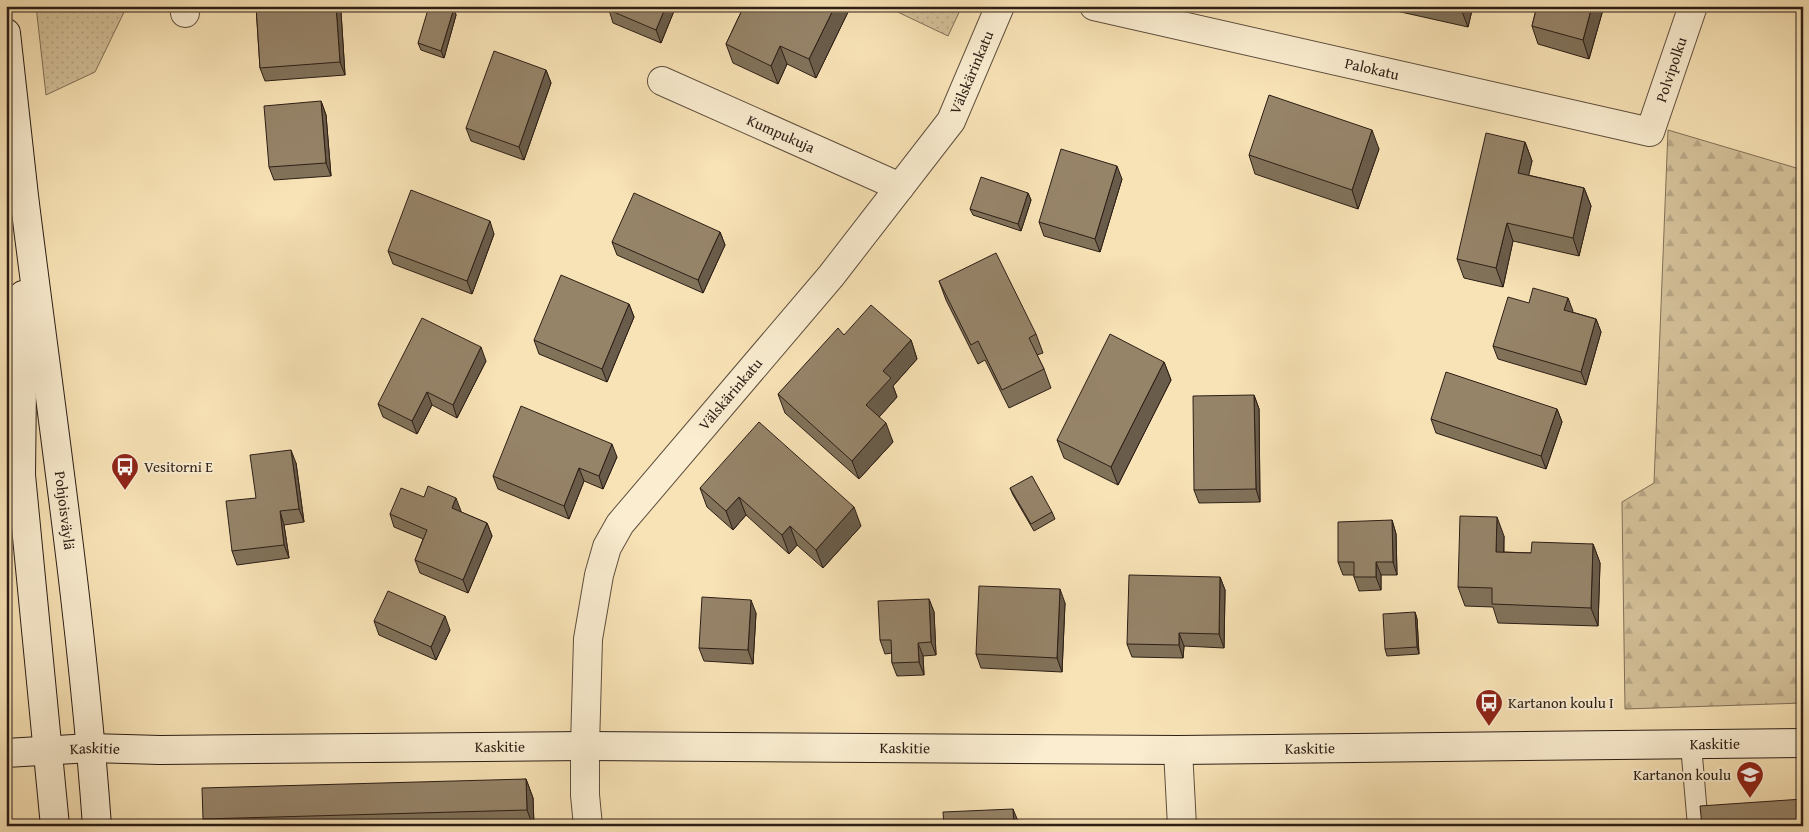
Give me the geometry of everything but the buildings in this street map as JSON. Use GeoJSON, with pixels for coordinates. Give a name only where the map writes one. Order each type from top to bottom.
{"type":"FeatureCollection","features":[{"type":"Feature","properties":{"kind":"street","name":"Välskärinkatu"},"geometry":{"type":"LineString","coordinates":[[588,826],[585,795],[585,746],[588,639],[599,575],[607,547],[620,524],[831,276],[951,121],[1000,6]]}},
{"type":"Feature","properties":{"kind":"street","name":"Palokatu"},"geometry":{"type":"LineString","coordinates":[[1094,6],[1650,132]]}},
{"type":"Feature","properties":{"kind":"street","name":"Polvipolku"},"geometry":{"type":"LineString","coordinates":[[1650,132],[1693,6]]}},
{"type":"Feature","properties":{"kind":"street","name":"Pohjoisväylä"},"geometry":{"type":"LineString","coordinates":[[6,33],[24,196],[61,474],[91,748],[97,826]]}},
{"type":"Feature","properties":{"kind":"street","name":"Kumpukuja"},"geometry":{"type":"LineString","coordinates":[[662,81],[900,187]]}},
{"type":"Feature","properties":{"kind":"street","name":"Pohjoisväylä"},"geometry":{"type":"LineString","coordinates":[[24,196],[21,475],[55,826]]}},
{"type":"Feature","properties":{"kind":"street","name":"Kaskitie"},"geometry":{"type":"LineString","coordinates":[[6,753],[91,748],[160,750],[585,746],[1178,750],[1803,743]]}},
{"type":"Feature","properties":{"kind":"street"},"geometry":{"type":"LineString","coordinates":[[1178,750],[1182,826]]}},
{"type":"Feature","properties":{"kind":"lane"},"geometry":{"type":"LineString","coordinates":[[1692,745],[1698,826]]}},
{"type":"Feature","properties":{"kind":"green space"},"geometry":{"type":"Polygon","coordinates":[[[36,6],[127,6],[95,72],[46,95],[36,6]]]}},
{"type":"Feature","properties":{"kind":"green space"},"geometry":{"type":"Polygon","coordinates":[[[885,6],[962,6],[948,36],[885,6]]]}},
{"type":"Feature","properties":{"kind":"green space"},"geometry":{"type":"Polygon","coordinates":[[[1668,130],[1803,170],[1803,703],[1625,709],[1622,502],[1654,483],[1668,130]]]}},
{"type":"Feature","properties":{"kind":"place","name":"Vesitorni E"},"geometry":{"type":"Point","coordinates":[125,491]}},
{"type":"Feature","properties":{"kind":"place","name":"Kartanon koulu I"},"geometry":{"type":"Point","coordinates":[1489,727]}},
{"type":"Feature","properties":{"kind":"place","name":"Kartanon koulu"},"geometry":{"type":"Point","coordinates":[1750,799]}}]}
